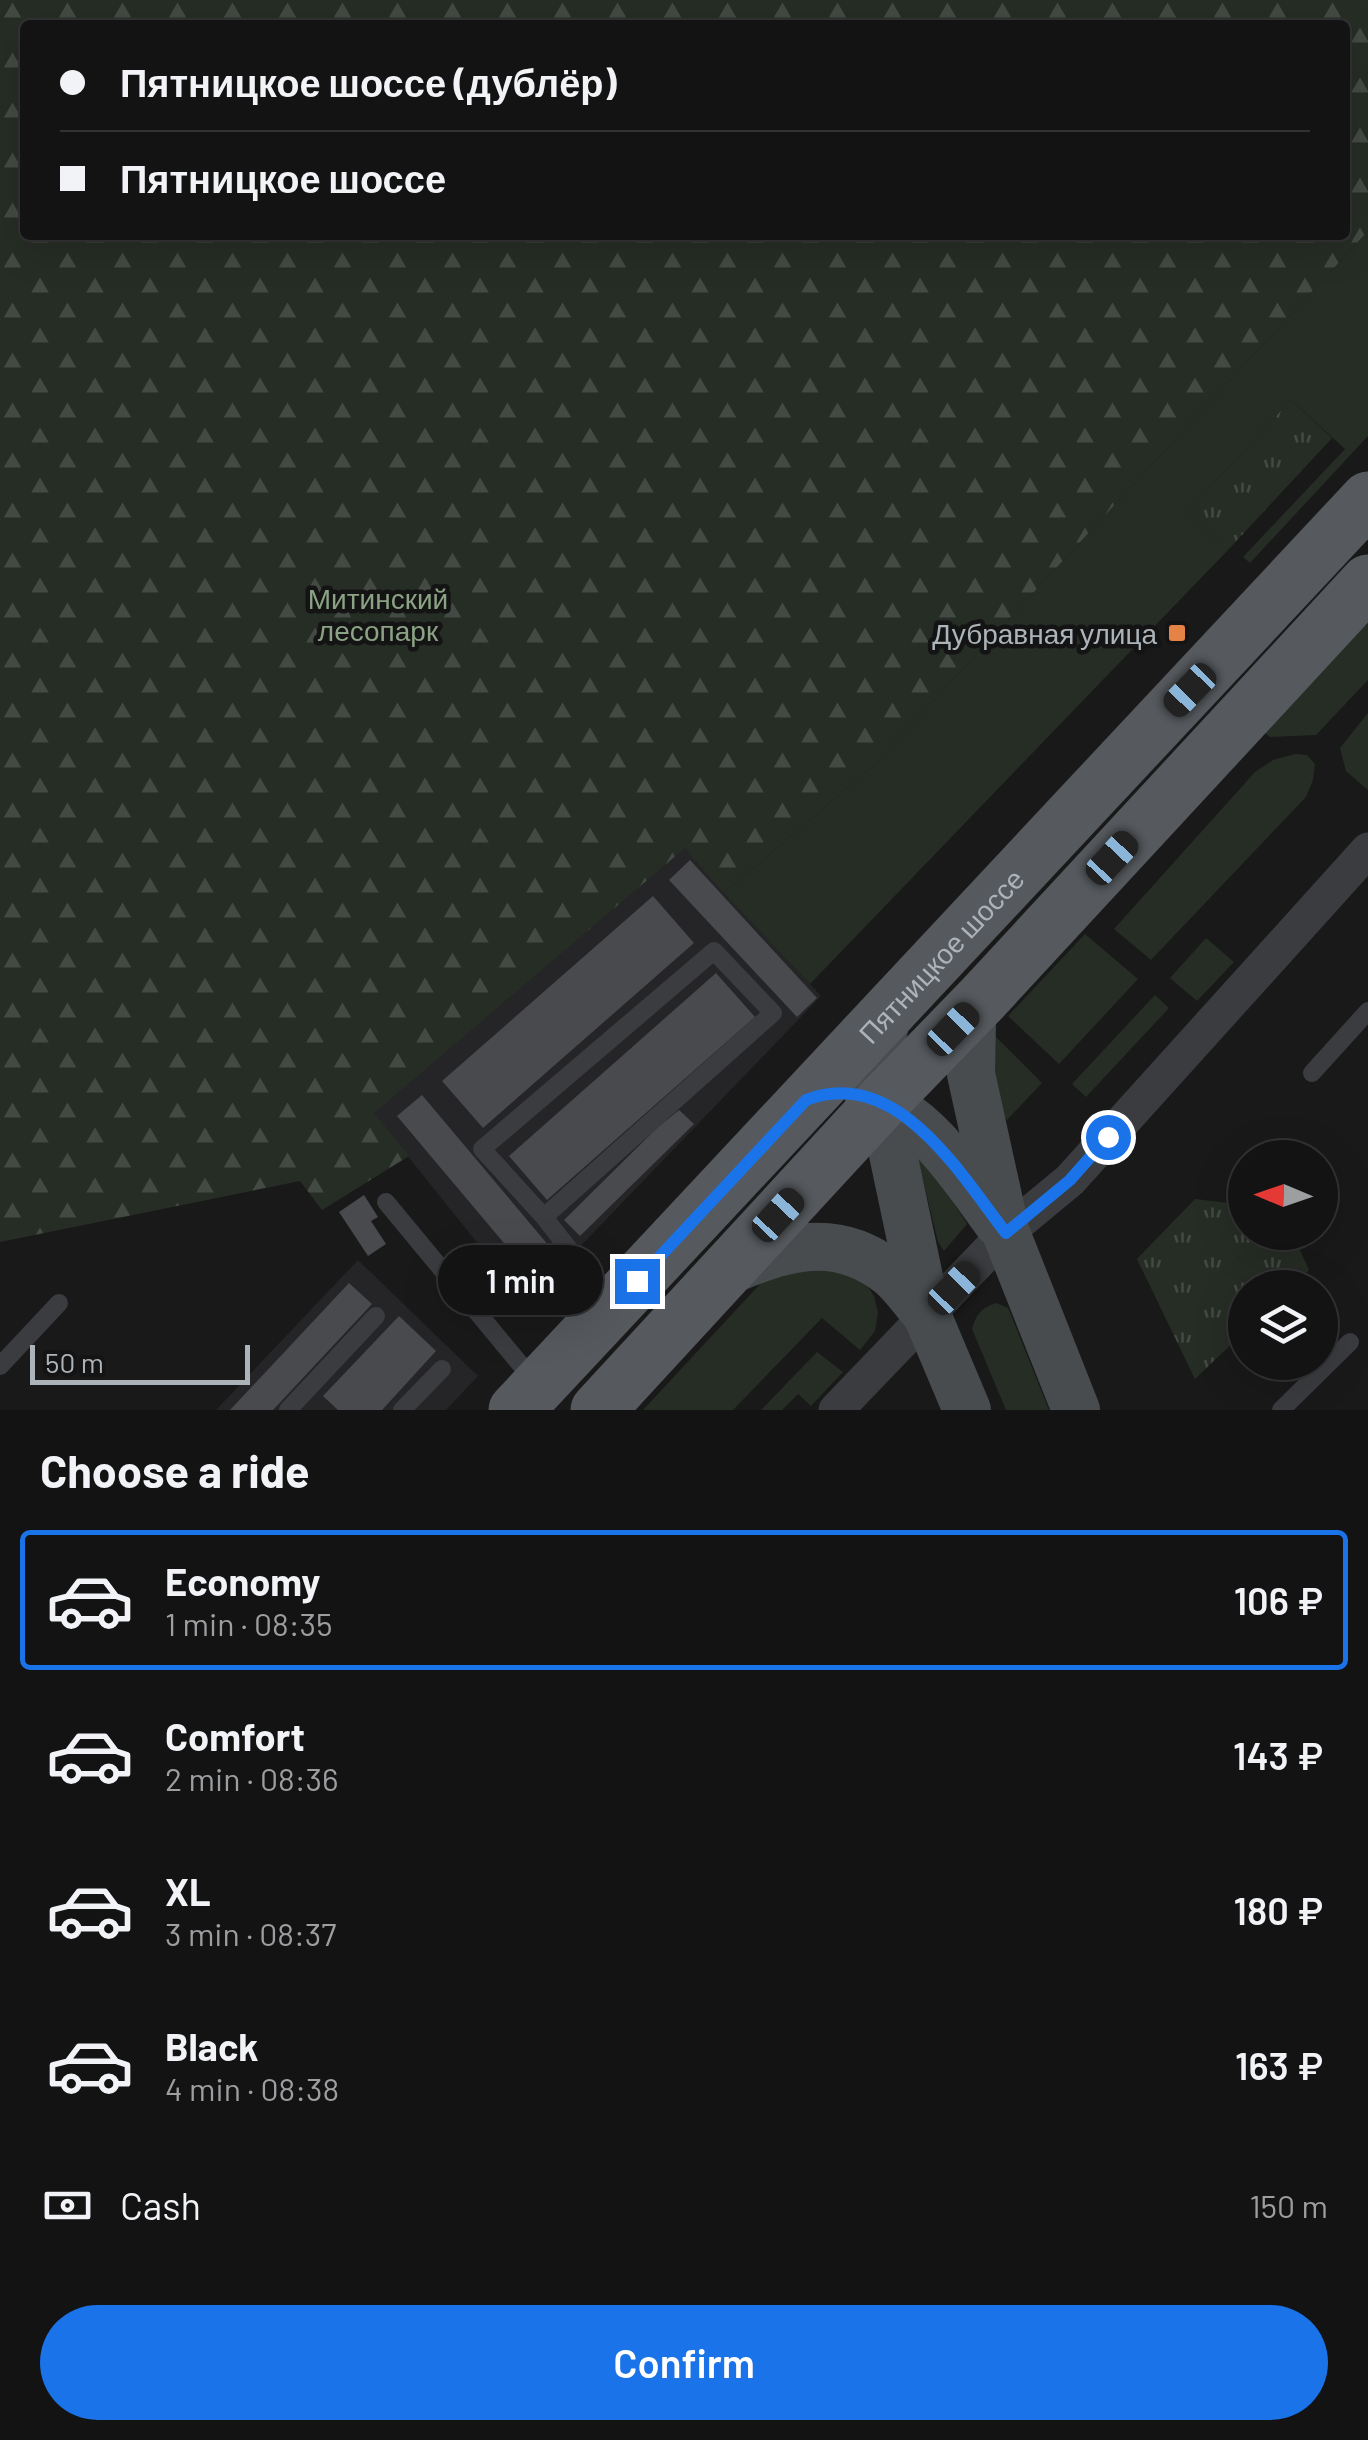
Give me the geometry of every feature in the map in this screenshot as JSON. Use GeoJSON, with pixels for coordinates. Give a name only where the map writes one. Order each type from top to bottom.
{"type":"FeatureCollection","features":[{"type":"Feature","properties":{"kind":"main road","name":"Пятницкое шоссе"},"geometry":{"type":"LineString","coordinates":[[528,1398],[1368,499]]}},
{"type":"Feature","properties":{"kind":"main road","name":"Пятницкое шоссе"},"geometry":{"type":"LineString","coordinates":[[598,1410],[1368,582]]}},
{"type":"Feature","properties":{"kind":"main road"},"geometry":{"type":"LineString","coordinates":[[977,1004],[972,1020],[970,1074],[1006,1233],[1076,1410]]}},
{"type":"Feature","properties":{"kind":"main road"},"geometry":{"type":"LineString","coordinates":[[888,1012],[882,1036],[882,1102],[927,1315],[967,1410]]}},
{"type":"Feature","properties":{"kind":"main road"},"geometry":{"type":"LineString","coordinates":[[806,1100],[833,1092],[856,1095],[882,1102],[908,1119],[935,1141],[1006,1233]]}},
{"type":"Feature","properties":{"kind":"main road"},"geometry":{"type":"LineString","coordinates":[[726,1272],[788,1248],[824,1245],[855,1253],[891,1274],[927,1315]]}},
{"type":"Feature","properties":{"kind":"street"},"geometry":{"type":"LineString","coordinates":[[836,1410],[1006,1233],[1070,1180],[1368,850]]}},
{"type":"Feature","properties":{"kind":"lane"},"geometry":{"type":"LineString","coordinates":[[544,1217],[772,1013],[714,951],[482,1149],[544,1217],[613,1307]]}},
{"type":"Feature","properties":{"kind":"lane"},"geometry":{"type":"LineString","coordinates":[[1312,1073],[1368,1011]]}},
{"type":"Feature","properties":{"kind":"lane"},"geometry":{"type":"LineString","coordinates":[[386,1202],[528,1398]]}},
{"type":"Feature","properties":{"kind":"lane"},"geometry":{"type":"LineString","coordinates":[[0,1366],[58,1304]]}},
{"type":"Feature","properties":{"kind":"lane"},"geometry":{"type":"LineString","coordinates":[[288,1410],[376,1316]]}},
{"type":"Feature","properties":{"kind":"lane"},"geometry":{"type":"LineString","coordinates":[[1281,1410],[1350,1342]]}},
{"type":"Feature","properties":{"kind":"lane"},"geometry":{"type":"LineString","coordinates":[[402,1410],[442,1370]]}},
{"type":"Feature","properties":{"kind":"shaded area"},"geometry":{"type":"Polygon","coordinates":[[[685,848],[821,996],[573,1254],[528,1306],[373,1113],[685,848]]]}},
{"type":"Feature","properties":{"kind":"shaded area"},"geometry":{"type":"Polygon","coordinates":[[[358,1260],[478,1376],[446,1410],[216,1410],[358,1260]]]}},
{"type":"Feature","properties":{"kind":"green space","name":"Митинский лесопарк"},"geometry":{"type":"Polygon","coordinates":[[[0,0],[1368,0],[1368,231],[873,766],[724,893],[685,848],[374,1113],[409,1156],[322,1210],[300,1181],[0,1242],[0,0]]]}},
{"type":"Feature","properties":{"kind":"green space"},"geometry":{"type":"Polygon","coordinates":[[[1368,231],[1368,436],[1250,563],[1243,557],[1345,449],[1291,400],[1187,512],[1228,550],[810,984],[724,893],[873,766],[1368,231]]]}},
{"type":"Feature","properties":{"kind":"green space"},"geometry":{"type":"Polygon","coordinates":[[[1291,400],[1332,438],[1228,550],[1187,512],[1291,400]]]}},
{"type":"Feature","properties":{"kind":"green space"},"geometry":{"type":"Polygon","coordinates":[[[1368,620],[1368,680],[1316,735],[1270,737],[1263,731],[1368,620]]]}},
{"type":"Feature","properties":{"kind":"green space"},"geometry":{"type":"Polygon","coordinates":[[[1368,713],[1368,790],[1346,771],[1340,748],[1368,713]]]}},
{"type":"Feature","properties":{"kind":"green space"},"geometry":{"type":"Polygon","coordinates":[[[1307,755],[1315,764],[1306,797],[1151,960],[1114,929],[1255,772],[1273,760],[1307,755]]]}},
{"type":"Feature","properties":{"kind":"green space"},"geometry":{"type":"Polygon","coordinates":[[[1085,934],[1138,979],[1059,1064],[1008,1016],[1085,934]]]}},
{"type":"Feature","properties":{"kind":"green space"},"geometry":{"type":"Polygon","coordinates":[[[1206,938],[1234,962],[1197,1001],[1170,978],[1206,938]]]}},
{"type":"Feature","properties":{"kind":"green space"},"geometry":{"type":"Polygon","coordinates":[[[1155,995],[1169,1008],[1086,1097],[1072,1084],[1155,995]]]}},
{"type":"Feature","properties":{"kind":"green space"},"geometry":{"type":"Polygon","coordinates":[[[993,1034],[1042,1083],[1007,1120],[997,1107],[986,1049],[993,1034]]]}},
{"type":"Feature","properties":{"kind":"green space"},"geometry":{"type":"Polygon","coordinates":[[[922,1157],[967,1224],[944,1251],[938,1242],[918,1159],[922,1157]]]}},
{"type":"Feature","properties":{"kind":"green space"},"geometry":{"type":"Polygon","coordinates":[[[1195,1199],[1228,1203],[1228,1250],[1300,1250],[1309,1270],[1228,1270],[1228,1347],[1195,1379],[1137,1259],[1195,1199]]]}},
{"type":"Feature","properties":{"kind":"green space"},"geometry":{"type":"Polygon","coordinates":[[[805,1256],[864,1281],[874,1296],[878,1313],[875,1331],[860,1350],[822,1318],[733,1410],[643,1410],[773,1270],[805,1256]]]}},
{"type":"Feature","properties":{"kind":"green space"},"geometry":{"type":"Polygon","coordinates":[[[997,1303],[1008,1308],[1049,1410],[1006,1410],[972,1329],[980,1312],[997,1303]]]}},
{"type":"Feature","properties":{"kind":"green space"},"geometry":{"type":"Polygon","coordinates":[[[817,1352],[843,1372],[811,1406],[798,1394],[782,1410],[761,1410],[817,1352]]]}},
{"type":"Feature","properties":{"kind":"building"},"geometry":{"type":"Polygon","coordinates":[[[690,860],[817,998],[797,1017],[669,880],[690,860]]]}},
{"type":"Feature","properties":{"kind":"building"},"geometry":{"type":"Polygon","coordinates":[[[653,896],[694,943],[483,1128],[442,1081],[653,896]]]}},
{"type":"Feature","properties":{"kind":"building"},"geometry":{"type":"Polygon","coordinates":[[[716,973],[755,1017],[547,1200],[509,1156],[716,973]]]}},
{"type":"Feature","properties":{"kind":"building"},"geometry":{"type":"Polygon","coordinates":[[[422,1095],[560,1259],[535,1280],[397,1116],[422,1095]]]}},
{"type":"Feature","properties":{"kind":"building"},"geometry":{"type":"Polygon","coordinates":[[[679,1110],[694,1124],[580,1236],[564,1220],[679,1110]]]}},
{"type":"Feature","properties":{"kind":"building"},"geometry":{"type":"Polygon","coordinates":[[[364,1195],[378,1217],[371,1221],[386,1244],[368,1256],[339,1212],[364,1195]]]}},
{"type":"Feature","properties":{"kind":"building"},"geometry":{"type":"Polygon","coordinates":[[[349,1283],[372,1304],[273,1410],[230,1410],[349,1283]]]}},
{"type":"Feature","properties":{"kind":"building"},"geometry":{"type":"Polygon","coordinates":[[[399,1316],[436,1351],[382,1410],[338,1410],[323,1396],[399,1316]]]}},
{"type":"Feature","properties":{"kind":"place","name":"Дубравная улица"},"geometry":{"type":"Point","coordinates":[1177,633]}},
{"type":"Feature","properties":{"kind":"route"},"geometry":{"type":"LineString","coordinates":[[637,1281],[806,1100],[819,1095],[833,1092],[882,1102],[908,1119],[935,1141],[1006,1233],[1070,1180],[1108,1137]]}}]}
